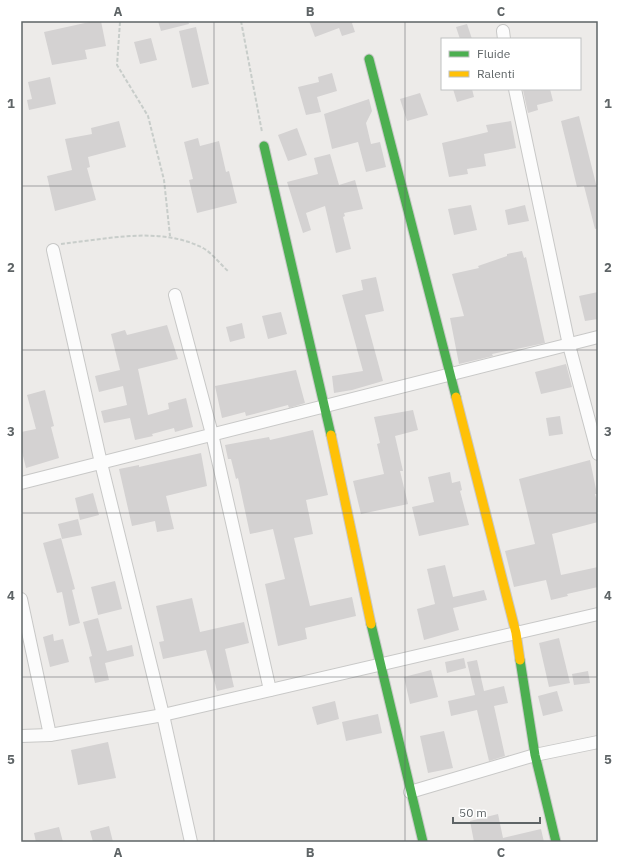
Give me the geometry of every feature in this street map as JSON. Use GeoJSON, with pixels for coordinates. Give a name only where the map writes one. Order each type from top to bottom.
{"type":"FeatureCollection","features":[{"type":"Feature","properties":{"kind":"street"},"geometry":{"type":"LineString","coordinates":[[369,59],[516,633],[535,755],[556,842]]}},
{"type":"Feature","properties":{"kind":"street"},"geometry":{"type":"LineString","coordinates":[[515,90],[569,345],[598,454]]}},
{"type":"Feature","properties":{"kind":"street"},"geometry":{"type":"LineString","coordinates":[[264,146],[325,406],[380,665],[423,842]]}},
{"type":"Feature","properties":{"kind":"street"},"geometry":{"type":"LineString","coordinates":[[53,250],[101,463],[163,715],[191,842]]}},
{"type":"Feature","properties":{"kind":"street"},"geometry":{"type":"LineString","coordinates":[[175,295],[212,434],[270,690]]}},
{"type":"Feature","properties":{"kind":"street"},"geometry":{"type":"LineString","coordinates":[[21,483],[450,373],[598,337]]}},
{"type":"Feature","properties":{"kind":"street"},"geometry":{"type":"LineString","coordinates":[[21,599],[50,735]]}},
{"type":"Feature","properties":{"kind":"street"},"geometry":{"type":"LineString","coordinates":[[21,736],[50,735],[163,715],[598,614]]}},
{"type":"Feature","properties":{"kind":"street"},"geometry":{"type":"LineString","coordinates":[[410,792],[535,755],[598,742]]}},
{"type":"Feature","properties":{"kind":"path"},"geometry":{"type":"LineString","coordinates":[[241,21],[264,146]]}},
{"type":"Feature","properties":{"kind":"path"},"geometry":{"type":"LineString","coordinates":[[120,22],[116,65],[148,116],[164,180],[170,236]]}},
{"type":"Feature","properties":{"kind":"path"},"geometry":{"type":"LineString","coordinates":[[53,250],[55,246],[60,244],[124,237],[170,236],[204,248],[228,271]]}},
{"type":"Feature","properties":{"kind":"building"},"geometry":{"type":"Polygon","coordinates":[[[94,21],[101,21],[106,46],[85,50],[87,59],[52,65],[44,32],[94,21]]]}},
{"type":"Feature","properties":{"kind":"building"},"geometry":{"type":"Polygon","coordinates":[[[158,21],[188,21],[189,24],[161,31],[158,21]]]}},
{"type":"Feature","properties":{"kind":"building"},"geometry":{"type":"Polygon","coordinates":[[[309,21],[354,21],[352,23],[355,32],[342,36],[339,28],[315,37],[309,21]]]}},
{"type":"Feature","properties":{"kind":"building"},"geometry":{"type":"Polygon","coordinates":[[[467,24],[472,38],[460,38],[456,27],[467,24]]]}},
{"type":"Feature","properties":{"kind":"building"},"geometry":{"type":"Polygon","coordinates":[[[196,27],[209,84],[192,88],[179,31],[196,27]]]}},
{"type":"Feature","properties":{"kind":"building"},"geometry":{"type":"Polygon","coordinates":[[[151,38],[157,60],[140,64],[134,42],[151,38]]]}},
{"type":"Feature","properties":{"kind":"building"},"geometry":{"type":"Polygon","coordinates":[[[332,73],[337,91],[317,97],[321,112],[306,115],[298,87],[319,82],[318,77],[332,73]]]}},
{"type":"Feature","properties":{"kind":"building"},"geometry":{"type":"Polygon","coordinates":[[[50,77],[56,104],[29,110],[27,100],[32,99],[28,82],[50,77]]]}},
{"type":"Feature","properties":{"kind":"building"},"geometry":{"type":"Polygon","coordinates":[[[453,90],[472,90],[474,97],[457,102],[453,90]]]}},
{"type":"Feature","properties":{"kind":"building"},"geometry":{"type":"Polygon","coordinates":[[[523,90],[550,90],[553,101],[537,105],[538,110],[528,113],[523,90]]]}},
{"type":"Feature","properties":{"kind":"building"},"geometry":{"type":"Polygon","coordinates":[[[420,93],[428,115],[407,121],[400,99],[420,93]]]}},
{"type":"Feature","properties":{"kind":"building"},"geometry":{"type":"Polygon","coordinates":[[[369,99],[372,111],[366,123],[371,144],[380,142],[386,167],[366,172],[358,142],[332,149],[324,114],[369,99]]]}},
{"type":"Feature","properties":{"kind":"building"},"geometry":{"type":"Polygon","coordinates":[[[579,116],[596,184],[598,184],[598,228],[595,229],[584,186],[577,187],[561,121],[579,116]]]}},
{"type":"Feature","properties":{"kind":"building"},"geometry":{"type":"Polygon","coordinates":[[[119,121],[126,147],[88,157],[90,167],[87,168],[96,200],[55,211],[47,176],[72,170],[65,139],[92,134],[91,128],[119,121]]]}},
{"type":"Feature","properties":{"kind":"building"},"geometry":{"type":"Polygon","coordinates":[[[511,121],[516,148],[484,154],[486,166],[467,169],[468,174],[449,177],[442,143],[488,132],[486,125],[511,121]]]}},
{"type":"Feature","properties":{"kind":"building"},"geometry":{"type":"Polygon","coordinates":[[[297,128],[307,155],[288,161],[278,135],[297,128]]]}},
{"type":"Feature","properties":{"kind":"building"},"geometry":{"type":"Polygon","coordinates":[[[198,138],[200,146],[219,141],[226,172],[229,171],[237,203],[197,213],[189,180],[193,179],[184,142],[198,138]]]}},
{"type":"Feature","properties":{"kind":"building"},"geometry":{"type":"Polygon","coordinates":[[[330,154],[339,185],[355,180],[363,209],[344,213],[345,216],[343,217],[351,249],[336,253],[325,206],[306,213],[311,230],[303,233],[287,182],[318,174],[314,158],[330,154]]]}},
{"type":"Feature","properties":{"kind":"building"},"geometry":{"type":"Polygon","coordinates":[[[471,205],[477,230],[454,235],[448,209],[471,205]]]}},
{"type":"Feature","properties":{"kind":"building"},"geometry":{"type":"Polygon","coordinates":[[[525,205],[529,221],[508,225],[505,210],[525,205]]]}},
{"type":"Feature","properties":{"kind":"building"},"geometry":{"type":"Polygon","coordinates":[[[522,251],[524,258],[526,257],[545,343],[492,354],[493,356],[459,364],[450,318],[464,316],[452,274],[479,268],[478,266],[507,256],[507,254],[522,251]]]}},
{"type":"Feature","properties":{"kind":"building"},"geometry":{"type":"Polygon","coordinates":[[[376,277],[384,311],[365,315],[383,381],[352,390],[334,393],[332,376],[363,371],[342,295],[363,290],[361,280],[376,277]]]}},
{"type":"Feature","properties":{"kind":"building"},"geometry":{"type":"Polygon","coordinates":[[[598,292],[598,319],[585,321],[579,296],[598,292]]]}},
{"type":"Feature","properties":{"kind":"building"},"geometry":{"type":"Polygon","coordinates":[[[281,312],[287,334],[268,339],[262,316],[281,312]]]}},
{"type":"Feature","properties":{"kind":"building"},"geometry":{"type":"Polygon","coordinates":[[[242,323],[245,338],[230,342],[226,327],[242,323]]]}},
{"type":"Feature","properties":{"kind":"building"},"geometry":{"type":"Polygon","coordinates":[[[167,325],[178,359],[138,369],[148,415],[169,409],[168,403],[186,398],[193,427],[175,432],[174,428],[152,434],[153,436],[135,440],[130,418],[104,423],[101,411],[127,405],[123,386],[99,392],[95,376],[120,370],[111,334],[125,330],[127,335],[167,325]]]}},
{"type":"Feature","properties":{"kind":"building"},"geometry":{"type":"Polygon","coordinates":[[[566,364],[572,387],[541,394],[535,372],[566,364]]]}},
{"type":"Feature","properties":{"kind":"building"},"geometry":{"type":"Polygon","coordinates":[[[296,370],[305,403],[289,408],[288,405],[246,416],[245,412],[222,418],[215,386],[296,370]]]}},
{"type":"Feature","properties":{"kind":"building"},"geometry":{"type":"Polygon","coordinates":[[[45,390],[54,426],[51,427],[59,458],[26,468],[21,448],[21,432],[36,429],[27,395],[45,390]]]}},
{"type":"Feature","properties":{"kind":"building"},"geometry":{"type":"Polygon","coordinates":[[[413,410],[418,430],[395,436],[403,471],[400,471],[408,504],[361,514],[353,481],[384,474],[377,444],[380,443],[374,417],[413,410]]]}},
{"type":"Feature","properties":{"kind":"building"},"geometry":{"type":"Polygon","coordinates":[[[560,416],[563,434],[549,436],[546,418],[560,416]]]}},
{"type":"Feature","properties":{"kind":"building"},"geometry":{"type":"Polygon","coordinates":[[[313,430],[328,495],[306,500],[313,534],[294,538],[310,606],[352,597],[356,616],[305,628],[307,639],[278,646],[265,584],[285,579],[273,529],[250,534],[238,478],[236,479],[231,459],[228,459],[225,445],[269,437],[270,440],[313,430]]]}},
{"type":"Feature","properties":{"kind":"building"},"geometry":{"type":"Polygon","coordinates":[[[201,453],[207,486],[166,496],[174,529],[157,532],[155,521],[132,526],[119,469],[139,465],[139,467],[201,453]]]}},
{"type":"Feature","properties":{"kind":"building"},"geometry":{"type":"Polygon","coordinates":[[[590,460],[597,494],[595,494],[598,505],[598,522],[552,534],[561,575],[598,567],[598,587],[567,594],[568,596],[551,600],[546,580],[514,587],[505,551],[535,544],[519,479],[590,460]]]}},
{"type":"Feature","properties":{"kind":"building"},"geometry":{"type":"Polygon","coordinates":[[[450,472],[452,483],[460,481],[462,490],[460,491],[469,525],[419,536],[412,507],[434,502],[428,477],[450,472]]]}},
{"type":"Feature","properties":{"kind":"building"},"geometry":{"type":"Polygon","coordinates":[[[93,493],[99,515],[80,520],[75,498],[93,493]]]}},
{"type":"Feature","properties":{"kind":"building"},"geometry":{"type":"Polygon","coordinates":[[[78,519],[82,535],[62,539],[58,524],[78,519]]]}},
{"type":"Feature","properties":{"kind":"building"},"geometry":{"type":"Polygon","coordinates":[[[61,538],[75,589],[72,590],[80,623],[69,626],[62,592],[57,593],[43,543],[61,538]]]}},
{"type":"Feature","properties":{"kind":"building"},"geometry":{"type":"Polygon","coordinates":[[[445,565],[453,597],[484,590],[487,600],[453,608],[459,630],[424,640],[417,609],[435,604],[427,569],[445,565]]]}},
{"type":"Feature","properties":{"kind":"building"},"geometry":{"type":"Polygon","coordinates":[[[115,581],[122,609],[98,615],[91,587],[115,581]]]}},
{"type":"Feature","properties":{"kind":"building"},"geometry":{"type":"Polygon","coordinates":[[[192,598],[200,632],[244,622],[249,643],[225,649],[234,687],[217,691],[206,650],[163,659],[159,642],[164,641],[156,606],[192,598]]]}},
{"type":"Feature","properties":{"kind":"building"},"geometry":{"type":"Polygon","coordinates":[[[98,618],[107,651],[132,645],[134,656],[105,663],[109,680],[95,683],[89,657],[92,656],[83,622],[98,618]]]}},
{"type":"Feature","properties":{"kind":"building"},"geometry":{"type":"Polygon","coordinates":[[[53,634],[54,641],[63,639],[69,662],[50,667],[43,637],[53,634]]]}},
{"type":"Feature","properties":{"kind":"building"},"geometry":{"type":"Polygon","coordinates":[[[559,638],[570,683],[549,687],[539,643],[559,638]]]}},
{"type":"Feature","properties":{"kind":"building"},"geometry":{"type":"Polygon","coordinates":[[[464,658],[466,668],[447,673],[445,662],[464,658]]]}},
{"type":"Feature","properties":{"kind":"building"},"geometry":{"type":"Polygon","coordinates":[[[477,660],[484,691],[504,686],[508,703],[494,706],[505,756],[489,761],[477,710],[451,716],[448,701],[475,695],[467,662],[477,660]]]}},
{"type":"Feature","properties":{"kind":"building"},"geometry":{"type":"Polygon","coordinates":[[[431,670],[438,697],[410,704],[404,677],[431,670]]]}},
{"type":"Feature","properties":{"kind":"building"},"geometry":{"type":"Polygon","coordinates":[[[588,671],[590,683],[574,685],[572,674],[588,671]]]}},
{"type":"Feature","properties":{"kind":"building"},"geometry":{"type":"Polygon","coordinates":[[[557,691],[563,711],[543,716],[538,696],[557,691]]]}},
{"type":"Feature","properties":{"kind":"building"},"geometry":{"type":"Polygon","coordinates":[[[335,701],[339,719],[317,725],[312,707],[335,701]]]}},
{"type":"Feature","properties":{"kind":"building"},"geometry":{"type":"Polygon","coordinates":[[[378,714],[382,733],[346,741],[342,722],[378,714]]]}},
{"type":"Feature","properties":{"kind":"building"},"geometry":{"type":"Polygon","coordinates":[[[444,731],[453,768],[428,773],[420,736],[444,731]]]}},
{"type":"Feature","properties":{"kind":"building"},"geometry":{"type":"Polygon","coordinates":[[[108,742],[116,778],[78,785],[71,750],[108,742]]]}},
{"type":"Feature","properties":{"kind":"building"},"geometry":{"type":"Polygon","coordinates":[[[498,814],[503,838],[541,829],[544,842],[474,842],[470,821],[498,814]]]}},
{"type":"Feature","properties":{"kind":"building"},"geometry":{"type":"Polygon","coordinates":[[[109,826],[113,842],[93,842],[90,831],[109,826]]]}},
{"type":"Feature","properties":{"kind":"building"},"geometry":{"type":"Polygon","coordinates":[[[59,827],[63,842],[36,842],[34,833],[59,827]]]}},
{"type":"Feature","properties":{"kind":"traffic: fast"},"geometry":{"type":"LineString","coordinates":[[369,59],[456,397]]}},
{"type":"Feature","properties":{"kind":"traffic: fast"},"geometry":{"type":"LineString","coordinates":[[264,146],[331,435]]}},
{"type":"Feature","properties":{"kind":"traffic: fast"},"geometry":{"type":"LineString","coordinates":[[371,624],[423,842]]}},
{"type":"Feature","properties":{"kind":"traffic: fast"},"geometry":{"type":"LineString","coordinates":[[520,660],[535,755],[556,842]]}},
{"type":"Feature","properties":{"kind":"traffic: slow"},"geometry":{"type":"LineString","coordinates":[[456,397],[516,633],[520,660]]}},
{"type":"Feature","properties":{"kind":"traffic: slow"},"geometry":{"type":"LineString","coordinates":[[331,435],[371,624]]}}]}
